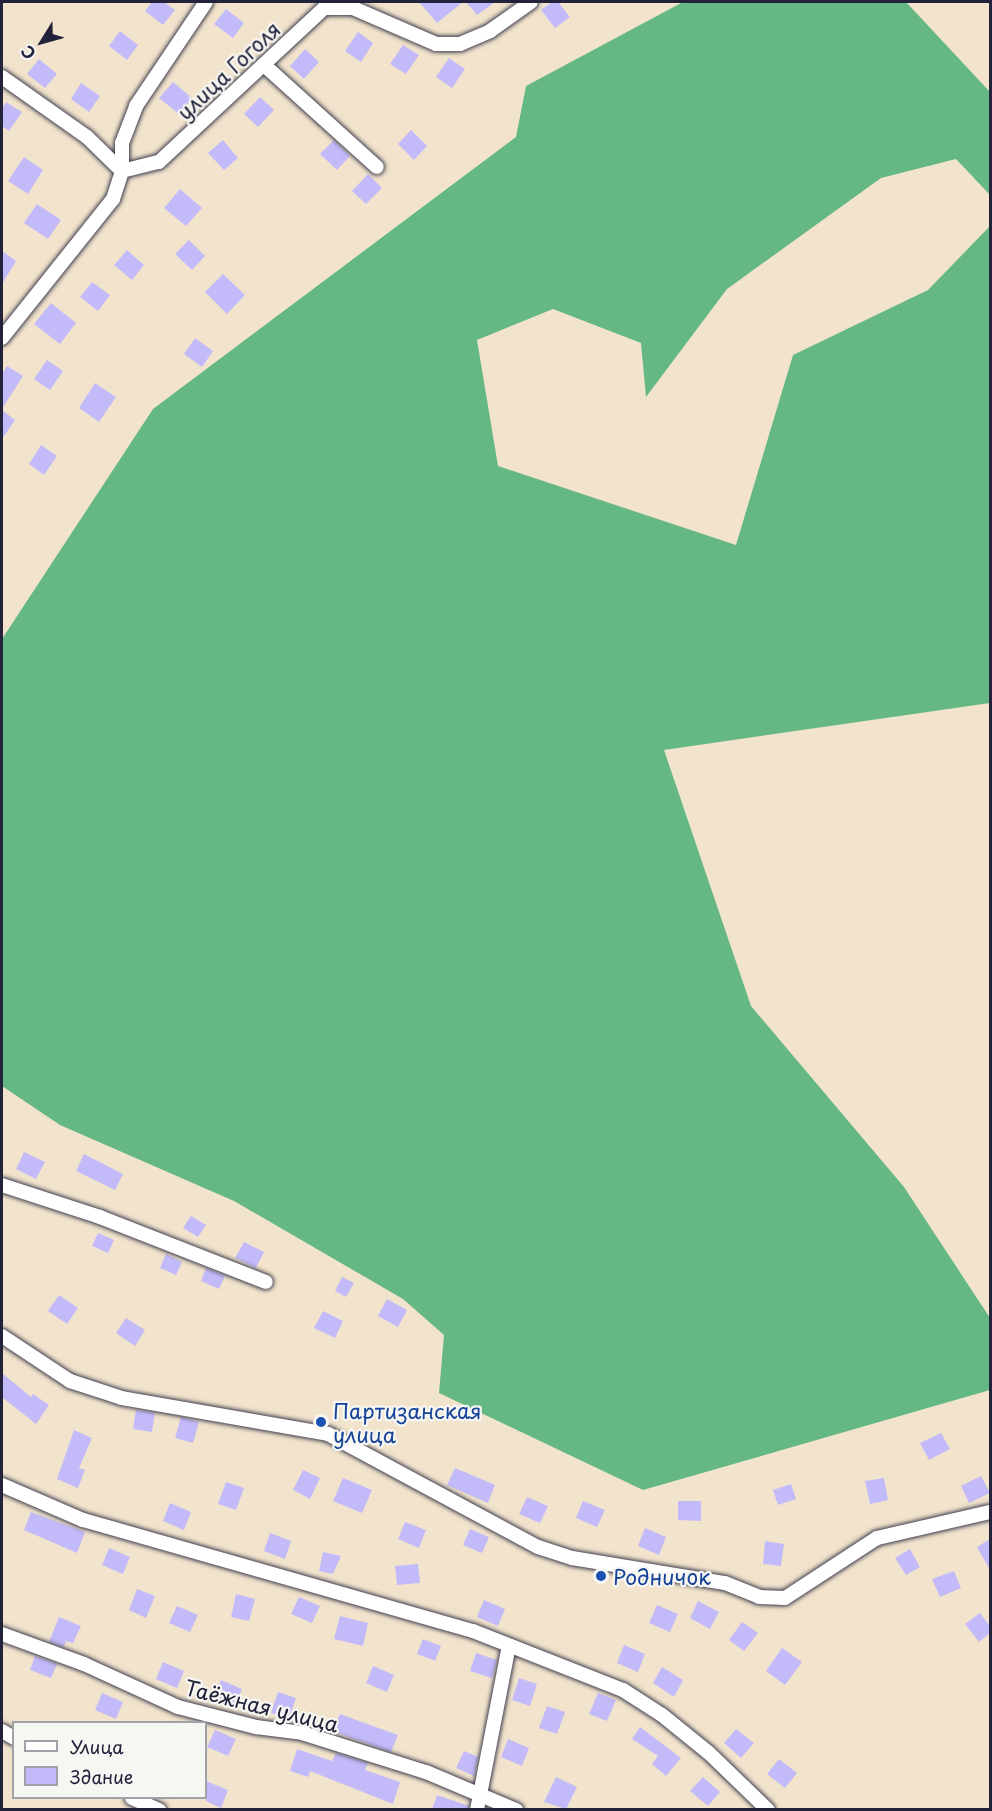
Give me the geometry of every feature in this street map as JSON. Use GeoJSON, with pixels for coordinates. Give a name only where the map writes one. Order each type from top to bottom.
{"type":"FeatureCollection","features":[{"type":"Feature","properties":{"kind":"street"},"geometry":{"type":"LineString","coordinates":[[2,338],[113,200],[122,171],[122,142],[136,106],[206,2]]}},
{"type":"Feature","properties":{"kind":"street","name":"улица Гоголя"},"geometry":{"type":"LineString","coordinates":[[122,171],[159,162],[327,4],[353,8],[436,44],[460,44],[490,31],[531,2]]}},
{"type":"Feature","properties":{"kind":"street"},"geometry":{"type":"LineString","coordinates":[[264,65],[377,167]]}},
{"type":"Feature","properties":{"kind":"street"},"geometry":{"type":"LineString","coordinates":[[2,77],[87,137],[122,171]]}},
{"type":"Feature","properties":{"kind":"street"},"geometry":{"type":"LineString","coordinates":[[2,1185],[100,1216],[266,1282]]}},
{"type":"Feature","properties":{"kind":"street"},"geometry":{"type":"LineString","coordinates":[[2,1336],[70,1381],[122,1398],[254,1418],[328,1434],[538,1547],[572,1558],[725,1583],[759,1597],[785,1598],[877,1538],[990,1512]]}},
{"type":"Feature","properties":{"kind":"street"},"geometry":{"type":"LineString","coordinates":[[2,1485],[83,1520],[404,1610],[509,1646],[633,1696],[709,1753],[768,1809]]}},
{"type":"Feature","properties":{"kind":"street","name":"Таёжная улица"},"geometry":{"type":"LineString","coordinates":[[2,1634],[84,1664],[178,1707],[256,1727],[302,1733],[426,1772],[480,1803],[516,1809]]}},
{"type":"Feature","properties":{"kind":"street"},"geometry":{"type":"LineString","coordinates":[[480,1803],[509,1646]]}},
{"type":"Feature","properties":{"kind":"street"},"geometry":{"type":"LineString","coordinates":[[136,1799],[159,1809]]}},
{"type":"Feature","properties":{"kind":"green space"},"geometry":{"type":"Polygon","coordinates":[[[683,2],[906,2],[990,92],[990,195],[956,159],[881,178],[727,289],[646,397],[641,343],[553,309],[477,340],[498,466],[736,545],[793,355],[928,290],[990,226],[990,703],[664,750],[751,1006],[904,1187],[990,1318],[990,1390],[643,1490],[439,1393],[444,1335],[403,1299],[234,1201],[60,1125],[2,1086],[2,639],[153,409],[516,137],[526,86],[683,2]]]}},
{"type":"Feature","properties":{"kind":"building"},"geometry":{"type":"Polygon","coordinates":[[[152,2],[164,2],[175,10],[163,25],[145,11],[152,2]]]}},
{"type":"Feature","properties":{"kind":"building"},"geometry":{"type":"Polygon","coordinates":[[[419,2],[463,2],[437,23],[419,2]]]}},
{"type":"Feature","properties":{"kind":"building"},"geometry":{"type":"Polygon","coordinates":[[[466,2],[495,2],[477,15],[466,2]]]}},
{"type":"Feature","properties":{"kind":"building"},"geometry":{"type":"Polygon","coordinates":[[[552,2],[558,2],[570,17],[555,28],[541,10],[552,2]]]}},
{"type":"Feature","properties":{"kind":"building"},"geometry":{"type":"Polygon","coordinates":[[[226,9],[244,23],[233,38],[214,24],[226,9]]]}},
{"type":"Feature","properties":{"kind":"building"},"geometry":{"type":"Polygon","coordinates":[[[120,31],[138,45],[127,60],[109,46],[120,31]]]}},
{"type":"Feature","properties":{"kind":"building"},"geometry":{"type":"Polygon","coordinates":[[[358,32],[373,43],[361,62],[345,51],[358,32]]]}},
{"type":"Feature","properties":{"kind":"building"},"geometry":{"type":"Polygon","coordinates":[[[403,45],[419,55],[406,74],[390,64],[403,45]]]}},
{"type":"Feature","properties":{"kind":"building"},"geometry":{"type":"Polygon","coordinates":[[[305,49],[319,62],[304,79],[290,66],[305,49]]]}},
{"type":"Feature","properties":{"kind":"building"},"geometry":{"type":"Polygon","coordinates":[[[449,58],[465,69],[452,88],[436,77],[449,58]]]}},
{"type":"Feature","properties":{"kind":"building"},"geometry":{"type":"Polygon","coordinates":[[[39,59],[57,74],[45,88],[27,74],[39,59]]]}},
{"type":"Feature","properties":{"kind":"building"},"geometry":{"type":"Polygon","coordinates":[[[173,82],[192,98],[179,114],[159,98],[173,82]]]}},
{"type":"Feature","properties":{"kind":"building"},"geometry":{"type":"Polygon","coordinates":[[[81,83],[100,96],[89,112],[71,99],[81,83]]]}},
{"type":"Feature","properties":{"kind":"building"},"geometry":{"type":"Polygon","coordinates":[[[260,97],[274,110],[258,127],[244,114],[260,97]]]}},
{"type":"Feature","properties":{"kind":"building"},"geometry":{"type":"Polygon","coordinates":[[[6,102],[22,112],[9,131],[2,126],[2,109],[6,102]]]}},
{"type":"Feature","properties":{"kind":"building"},"geometry":{"type":"Polygon","coordinates":[[[411,130],[427,146],[414,160],[398,144],[411,130]]]}},
{"type":"Feature","properties":{"kind":"building"},"geometry":{"type":"Polygon","coordinates":[[[223,140],[238,158],[224,170],[208,153],[223,140]]]}},
{"type":"Feature","properties":{"kind":"building"},"geometry":{"type":"Polygon","coordinates":[[[334,140],[350,156],[337,170],[320,154],[334,140]]]}},
{"type":"Feature","properties":{"kind":"building"},"geometry":{"type":"Polygon","coordinates":[[[24,157],[43,170],[28,194],[8,181],[24,157]]]}},
{"type":"Feature","properties":{"kind":"building"},"geometry":{"type":"Polygon","coordinates":[[[368,174],[382,188],[366,204],[352,191],[368,174]]]}},
{"type":"Feature","properties":{"kind":"building"},"geometry":{"type":"Polygon","coordinates":[[[180,189],[202,208],[186,226],[164,208],[180,189]]]}},
{"type":"Feature","properties":{"kind":"building"},"geometry":{"type":"Polygon","coordinates":[[[37,204],[61,220],[48,239],[24,223],[37,204]]]}},
{"type":"Feature","properties":{"kind":"building"},"geometry":{"type":"Polygon","coordinates":[[[189,240],[205,256],[192,270],[175,254],[189,240]]]}},
{"type":"Feature","properties":{"kind":"building"},"geometry":{"type":"Polygon","coordinates":[[[127,250],[144,265],[132,280],[114,265],[127,250]]]}},
{"type":"Feature","properties":{"kind":"building"},"geometry":{"type":"Polygon","coordinates":[[[2,251],[16,261],[2,284],[2,251]]]}},
{"type":"Feature","properties":{"kind":"building"},"geometry":{"type":"Polygon","coordinates":[[[223,274],[245,295],[227,314],[205,292],[223,274]]]}},
{"type":"Feature","properties":{"kind":"building"},"geometry":{"type":"Polygon","coordinates":[[[92,282],[110,295],[98,311],[80,297],[92,282]]]}},
{"type":"Feature","properties":{"kind":"building"},"geometry":{"type":"Polygon","coordinates":[[[51,303],[76,323],[60,344],[34,324],[51,303]]]}},
{"type":"Feature","properties":{"kind":"building"},"geometry":{"type":"Polygon","coordinates":[[[195,338],[213,351],[202,367],[184,354],[195,338]]]}},
{"type":"Feature","properties":{"kind":"building"},"geometry":{"type":"Polygon","coordinates":[[[47,360],[63,371],[50,390],[34,379],[47,360]]]}},
{"type":"Feature","properties":{"kind":"building"},"geometry":{"type":"Polygon","coordinates":[[[7,366],[23,376],[2,409],[2,374],[7,366]]]}},
{"type":"Feature","properties":{"kind":"building"},"geometry":{"type":"Polygon","coordinates":[[[95,383],[116,397],[99,422],[79,408],[95,383]]]}},
{"type":"Feature","properties":{"kind":"building"},"geometry":{"type":"Polygon","coordinates":[[[2,410],[15,420],[2,439],[2,410]]]}},
{"type":"Feature","properties":{"kind":"building"},"geometry":{"type":"Polygon","coordinates":[[[41,445],[57,456],[44,475],[29,464],[41,445]]]}},
{"type":"Feature","properties":{"kind":"building"},"geometry":{"type":"Polygon","coordinates":[[[24,1152],[45,1162],[36,1179],[16,1169],[24,1152]]]}},
{"type":"Feature","properties":{"kind":"building"},"geometry":{"type":"Polygon","coordinates":[[[84,1154],[123,1174],[115,1190],[76,1171],[84,1154]]]}},
{"type":"Feature","properties":{"kind":"building"},"geometry":{"type":"Polygon","coordinates":[[[191,1216],[206,1225],[198,1237],[183,1228],[191,1216]]]}},
{"type":"Feature","properties":{"kind":"building"},"geometry":{"type":"Polygon","coordinates":[[[98,1233],[114,1240],[108,1253],[92,1246],[98,1233]]]}},
{"type":"Feature","properties":{"kind":"building"},"geometry":{"type":"Polygon","coordinates":[[[244,1242],[264,1252],[256,1268],[235,1258],[244,1242]]]}},
{"type":"Feature","properties":{"kind":"building"},"geometry":{"type":"Polygon","coordinates":[[[166,1254],[182,1262],[176,1275],[160,1268],[166,1254]]]}},
{"type":"Feature","properties":{"kind":"building"},"geometry":{"type":"Polygon","coordinates":[[[206,1268],[225,1276],[219,1289],[201,1281],[206,1268]]]}},
{"type":"Feature","properties":{"kind":"building"},"geometry":{"type":"Polygon","coordinates":[[[342,1277],[354,1283],[346,1297],[335,1291],[342,1277]]]}},
{"type":"Feature","properties":{"kind":"building"},"geometry":{"type":"Polygon","coordinates":[[[59,1295],[78,1308],[67,1324],[48,1311],[59,1295]]]}},
{"type":"Feature","properties":{"kind":"building"},"geometry":{"type":"Polygon","coordinates":[[[387,1299],[407,1310],[398,1327],[378,1316],[387,1299]]]}},
{"type":"Feature","properties":{"kind":"building"},"geometry":{"type":"Polygon","coordinates":[[[323,1311],[343,1321],[335,1338],[314,1328],[323,1311]]]}},
{"type":"Feature","properties":{"kind":"building"},"geometry":{"type":"Polygon","coordinates":[[[126,1318],[145,1330],[135,1346],[116,1333],[126,1318]]]}},
{"type":"Feature","properties":{"kind":"building"},"geometry":{"type":"Polygon","coordinates":[[[2,1373],[31,1397],[33,1394],[49,1405],[36,1424],[2,1397],[2,1373]]]}},
{"type":"Feature","properties":{"kind":"building"},"geometry":{"type":"Polygon","coordinates":[[[136,1410],[155,1413],[152,1432],[133,1429],[136,1410]]]}},
{"type":"Feature","properties":{"kind":"building"},"geometry":{"type":"Polygon","coordinates":[[[181,1417],[199,1422],[193,1443],[175,1438],[181,1417]]]}},
{"type":"Feature","properties":{"kind":"building"},"geometry":{"type":"Polygon","coordinates":[[[74,1430],[92,1438],[79,1468],[85,1470],[78,1488],[57,1479],[74,1430]]]}},
{"type":"Feature","properties":{"kind":"building"},"geometry":{"type":"Polygon","coordinates":[[[941,1433],[950,1449],[929,1460],[920,1443],[941,1433]]]}},
{"type":"Feature","properties":{"kind":"building"},"geometry":{"type":"Polygon","coordinates":[[[455,1468],[495,1485],[488,1503],[447,1485],[455,1468]]]}},
{"type":"Feature","properties":{"kind":"building"},"geometry":{"type":"Polygon","coordinates":[[[303,1470],[320,1478],[310,1499],[293,1490],[303,1470]]]}},
{"type":"Feature","properties":{"kind":"building"},"geometry":{"type":"Polygon","coordinates":[[[981,1476],[990,1493],[969,1503],[961,1486],[981,1476]]]}},
{"type":"Feature","properties":{"kind":"building"},"geometry":{"type":"Polygon","coordinates":[[[343,1478],[372,1490],[362,1513],[333,1501],[343,1478]]]}},
{"type":"Feature","properties":{"kind":"building"},"geometry":{"type":"Polygon","coordinates":[[[884,1478],[888,1500],[870,1504],[865,1481],[884,1478]]]}},
{"type":"Feature","properties":{"kind":"building"},"geometry":{"type":"Polygon","coordinates":[[[226,1482],[244,1488],[236,1510],[218,1504],[226,1482]]]}},
{"type":"Feature","properties":{"kind":"building"},"geometry":{"type":"Polygon","coordinates":[[[791,1484],[796,1499],[778,1505],[773,1490],[791,1484]]]}},
{"type":"Feature","properties":{"kind":"building"},"geometry":{"type":"Polygon","coordinates":[[[527,1497],[548,1506],[540,1523],[519,1514],[527,1497]]]}},
{"type":"Feature","properties":{"kind":"building"},"geometry":{"type":"Polygon","coordinates":[[[583,1501],[605,1510],[597,1527],[576,1518],[583,1501]]]}},
{"type":"Feature","properties":{"kind":"building"},"geometry":{"type":"Polygon","coordinates":[[[678,1501],[701,1501],[701,1521],[678,1520],[678,1501]]]}},
{"type":"Feature","properties":{"kind":"building"},"geometry":{"type":"Polygon","coordinates":[[[170,1503],[191,1512],[184,1530],[163,1521],[170,1503]]]}},
{"type":"Feature","properties":{"kind":"building"},"geometry":{"type":"Polygon","coordinates":[[[31,1512],[85,1532],[77,1553],[24,1530],[31,1512]]]}},
{"type":"Feature","properties":{"kind":"building"},"geometry":{"type":"Polygon","coordinates":[[[405,1522],[426,1530],[419,1548],[398,1539],[405,1522]]]}},
{"type":"Feature","properties":{"kind":"building"},"geometry":{"type":"Polygon","coordinates":[[[645,1528],[666,1537],[659,1555],[638,1546],[645,1528]]]}},
{"type":"Feature","properties":{"kind":"building"},"geometry":{"type":"Polygon","coordinates":[[[470,1529],[489,1537],[482,1553],[463,1545],[470,1529]]]}},
{"type":"Feature","properties":{"kind":"building"},"geometry":{"type":"Polygon","coordinates":[[[270,1533],[291,1541],[285,1559],[264,1551],[270,1533]]]}},
{"type":"Feature","properties":{"kind":"building"},"geometry":{"type":"Polygon","coordinates":[[[990,1539],[990,1570],[977,1547],[990,1539]]]}},
{"type":"Feature","properties":{"kind":"building"},"geometry":{"type":"Polygon","coordinates":[[[765,1541],[784,1544],[781,1566],[763,1564],[765,1541]]]}},
{"type":"Feature","properties":{"kind":"building"},"geometry":{"type":"Polygon","coordinates":[[[109,1548],[130,1557],[123,1574],[102,1565],[109,1548]]]}},
{"type":"Feature","properties":{"kind":"building"},"geometry":{"type":"Polygon","coordinates":[[[910,1549],[920,1567],[906,1575],[895,1558],[910,1549]]]}},
{"type":"Feature","properties":{"kind":"building"},"geometry":{"type":"Polygon","coordinates":[[[323,1552],[341,1556],[333,1574],[319,1571],[323,1552]]]}},
{"type":"Feature","properties":{"kind":"building"},"geometry":{"type":"Polygon","coordinates":[[[418,1564],[420,1583],[397,1585],[395,1566],[418,1564]]]}},
{"type":"Feature","properties":{"kind":"building"},"geometry":{"type":"Polygon","coordinates":[[[954,1571],[961,1588],[940,1597],[932,1579],[954,1571]]]}},
{"type":"Feature","properties":{"kind":"building"},"geometry":{"type":"Polygon","coordinates":[[[137,1589],[155,1596],[146,1618],[129,1610],[137,1589]]]}},
{"type":"Feature","properties":{"kind":"building"},"geometry":{"type":"Polygon","coordinates":[[[236,1594],[255,1599],[249,1621],[231,1617],[236,1594]]]}},
{"type":"Feature","properties":{"kind":"building"},"geometry":{"type":"Polygon","coordinates":[[[299,1597],[320,1606],[312,1623],[291,1614],[299,1597]]]}},
{"type":"Feature","properties":{"kind":"building"},"geometry":{"type":"Polygon","coordinates":[[[484,1600],[505,1609],[498,1626],[477,1617],[484,1600]]]}},
{"type":"Feature","properties":{"kind":"building"},"geometry":{"type":"Polygon","coordinates":[[[698,1601],[719,1612],[710,1629],[690,1618],[698,1601]]]}},
{"type":"Feature","properties":{"kind":"building"},"geometry":{"type":"Polygon","coordinates":[[[657,1605],[678,1614],[670,1632],[649,1623],[657,1605]]]}},
{"type":"Feature","properties":{"kind":"building"},"geometry":{"type":"Polygon","coordinates":[[[177,1606],[198,1615],[190,1632],[169,1623],[177,1606]]]}},
{"type":"Feature","properties":{"kind":"building"},"geometry":{"type":"Polygon","coordinates":[[[980,1613],[990,1626],[990,1633],[979,1642],[965,1624],[980,1613]]]}},
{"type":"Feature","properties":{"kind":"building"},"geometry":{"type":"Polygon","coordinates":[[[340,1616],[368,1623],[363,1646],[334,1639],[340,1616]]]}},
{"type":"Feature","properties":{"kind":"building"},"geometry":{"type":"Polygon","coordinates":[[[59,1617],[81,1626],[73,1643],[66,1641],[64,1647],[49,1642],[59,1617]]]}},
{"type":"Feature","properties":{"kind":"building"},"geometry":{"type":"Polygon","coordinates":[[[742,1622],[758,1633],[744,1651],[729,1640],[742,1622]]]}},
{"type":"Feature","properties":{"kind":"building"},"geometry":{"type":"Polygon","coordinates":[[[423,1639],[441,1646],[435,1661],[417,1654],[423,1639]]]}},
{"type":"Feature","properties":{"kind":"building"},"geometry":{"type":"Polygon","coordinates":[[[624,1645],[645,1654],[638,1672],[617,1663],[624,1645]]]}},
{"type":"Feature","properties":{"kind":"building"},"geometry":{"type":"Polygon","coordinates":[[[782,1648],[802,1662],[785,1685],[766,1671],[782,1648]]]}},
{"type":"Feature","properties":{"kind":"building"},"geometry":{"type":"Polygon","coordinates":[[[476,1653],[497,1660],[492,1678],[470,1671],[476,1653]]]}},
{"type":"Feature","properties":{"kind":"building"},"geometry":{"type":"Polygon","coordinates":[[[35,1656],[57,1664],[51,1678],[30,1670],[35,1656]]]}},
{"type":"Feature","properties":{"kind":"building"},"geometry":{"type":"Polygon","coordinates":[[[163,1662],[184,1671],[177,1688],[156,1679],[163,1662]]]}},
{"type":"Feature","properties":{"kind":"building"},"geometry":{"type":"Polygon","coordinates":[[[373,1666],[394,1675],[387,1692],[366,1683],[373,1666]]]}},
{"type":"Feature","properties":{"kind":"building"},"geometry":{"type":"Polygon","coordinates":[[[662,1667],[683,1680],[674,1697],[653,1683],[662,1667]]]}},
{"type":"Feature","properties":{"kind":"building"},"geometry":{"type":"Polygon","coordinates":[[[519,1678],[537,1684],[530,1706],[512,1700],[519,1678]]]}},
{"type":"Feature","properties":{"kind":"building"},"geometry":{"type":"Polygon","coordinates":[[[221,1680],[242,1689],[235,1707],[214,1698],[221,1680]]]}},
{"type":"Feature","properties":{"kind":"building"},"geometry":{"type":"Polygon","coordinates":[[[278,1692],[296,1698],[289,1719],[271,1713],[278,1692]]]}},
{"type":"Feature","properties":{"kind":"building"},"geometry":{"type":"Polygon","coordinates":[[[102,1693],[123,1702],[116,1719],[95,1710],[102,1693]]]}},
{"type":"Feature","properties":{"kind":"building"},"geometry":{"type":"Polygon","coordinates":[[[598,1693],[616,1700],[607,1721],[589,1714],[598,1693]]]}},
{"type":"Feature","properties":{"kind":"building"},"geometry":{"type":"Polygon","coordinates":[[[547,1706],[565,1712],[557,1734],[539,1728],[547,1706]]]}},
{"type":"Feature","properties":{"kind":"building"},"geometry":{"type":"Polygon","coordinates":[[[340,1714],[398,1735],[391,1752],[332,1731],[340,1714]]]}},
{"type":"Feature","properties":{"kind":"building"},"geometry":{"type":"Polygon","coordinates":[[[640,1727],[681,1758],[666,1776],[652,1764],[658,1756],[632,1739],[640,1727]]]}},
{"type":"Feature","properties":{"kind":"building"},"geometry":{"type":"Polygon","coordinates":[[[736,1729],[754,1743],[741,1758],[724,1743],[736,1729]]]}},
{"type":"Feature","properties":{"kind":"building"},"geometry":{"type":"Polygon","coordinates":[[[215,1730],[236,1739],[228,1756],[207,1747],[215,1730]]]}},
{"type":"Feature","properties":{"kind":"building"},"geometry":{"type":"Polygon","coordinates":[[[508,1739],[529,1748],[522,1766],[501,1757],[508,1739]]]}},
{"type":"Feature","properties":{"kind":"building"},"geometry":{"type":"Polygon","coordinates":[[[297,1749],[332,1761],[336,1753],[368,1763],[365,1770],[400,1782],[393,1804],[310,1771],[308,1777],[290,1771],[297,1749]]]}},
{"type":"Feature","properties":{"kind":"building"},"geometry":{"type":"Polygon","coordinates":[[[464,1751],[478,1757],[474,1776],[456,1768],[464,1751]]]}},
{"type":"Feature","properties":{"kind":"building"},"geometry":{"type":"Polygon","coordinates":[[[779,1759],[797,1773],[785,1788],[767,1774],[779,1759]]]}},
{"type":"Feature","properties":{"kind":"building"},"geometry":{"type":"Polygon","coordinates":[[[556,1777],[577,1787],[566,1809],[544,1802],[556,1777]]]}},
{"type":"Feature","properties":{"kind":"building"},"geometry":{"type":"Polygon","coordinates":[[[703,1777],[720,1792],[708,1806],[690,1791],[703,1777]]]}},
{"type":"Feature","properties":{"kind":"building"},"geometry":{"type":"Polygon","coordinates":[[[207,1781],[228,1790],[221,1808],[206,1801],[207,1781]]]}},
{"type":"Feature","properties":{"kind":"building"},"geometry":{"type":"Polygon","coordinates":[[[437,1795],[469,1806],[468,1809],[432,1809],[437,1795]]]}},
{"type":"Feature","properties":{"kind":"place","name":"Партизанская улица"},"geometry":{"type":"Point","coordinates":[321,1422]}},
{"type":"Feature","properties":{"kind":"place","name":"Родничок"},"geometry":{"type":"Point","coordinates":[601,1576]}}]}
